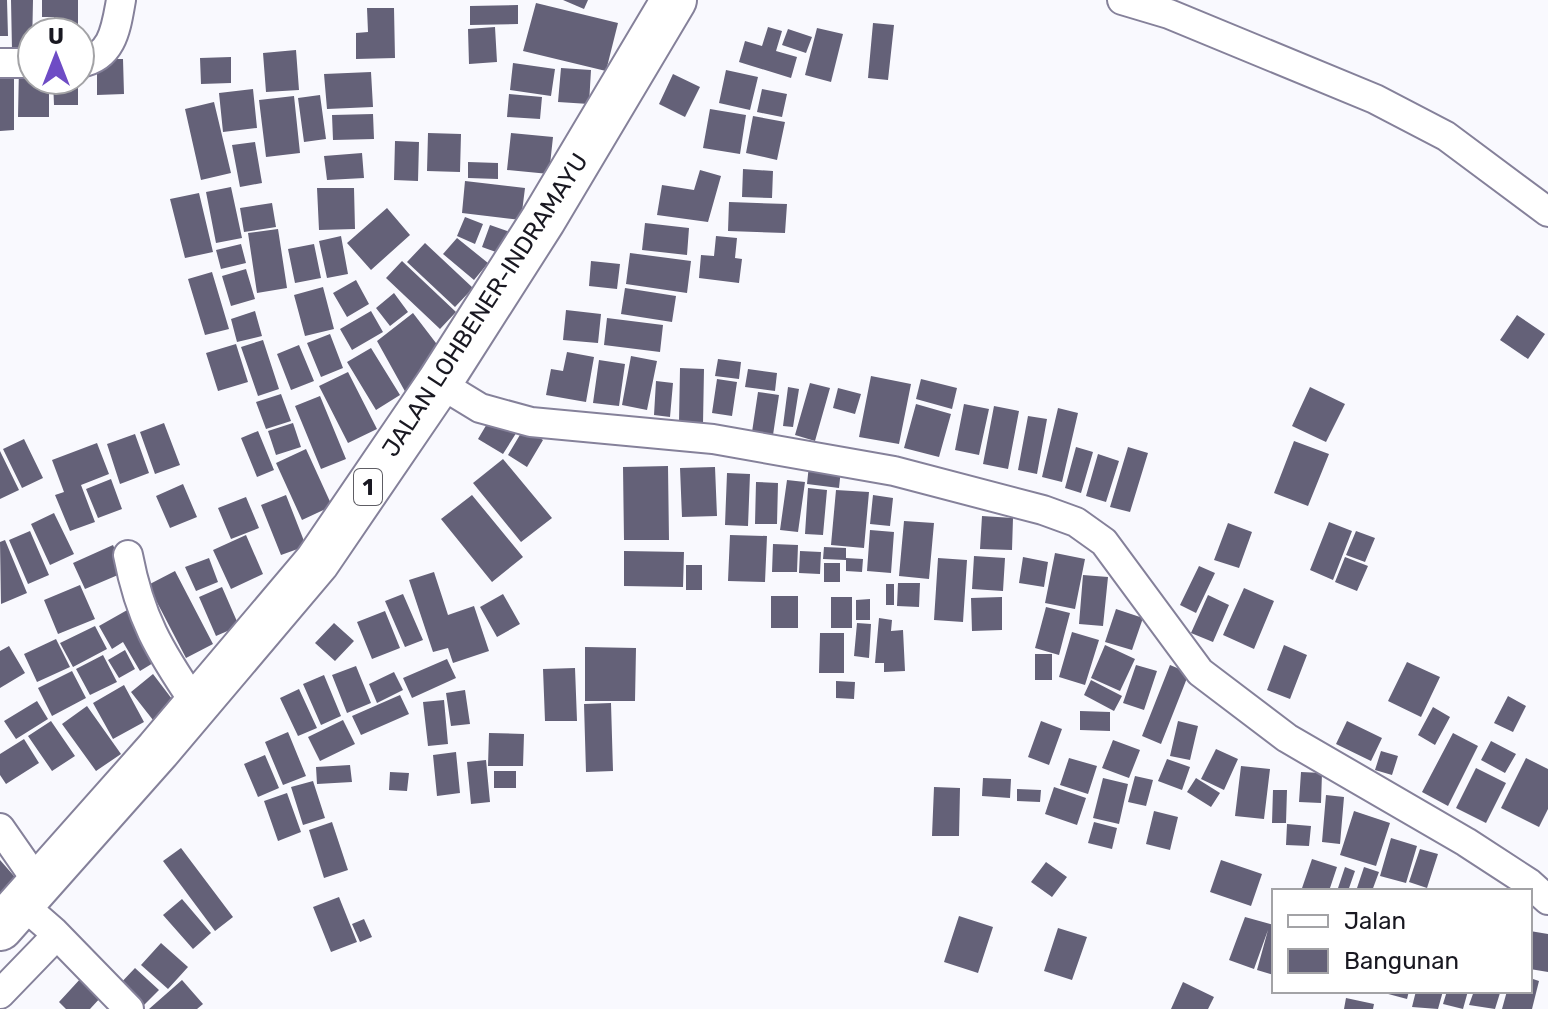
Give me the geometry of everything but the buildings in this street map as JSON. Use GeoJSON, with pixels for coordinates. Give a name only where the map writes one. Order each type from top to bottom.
{"type":"FeatureCollection","features":[{"type":"Feature","properties":{"kind":"highway","name":"JALAN LOHBENER-INDRAMAYU"},"geometry":{"type":"LineString","coordinates":[[35,917],[195,703],[317,562],[447,388],[674,0]]}},
{"type":"Feature","properties":{"kind":"street"},"geometry":{"type":"LineString","coordinates":[[96,56],[114,40],[121,0]]}},
{"type":"Feature","properties":{"kind":"street"},"geometry":{"type":"LineString","coordinates":[[1122,0],[1169,14],[1375,99],[1446,136],[1548,212]]}},
{"type":"Feature","properties":{"kind":"street"},"geometry":{"type":"LineString","coordinates":[[447,388],[480,408],[552,425],[713,439],[894,471],[1043,510],[1076,522],[1104,542],[1200,672],[1287,738],[1466,842],[1529,883],[1548,900]]}},
{"type":"Feature","properties":{"kind":"street"},"geometry":{"type":"LineString","coordinates":[[128,555],[140,610],[163,655],[195,703]]}},
{"type":"Feature","properties":{"kind":"street"},"geometry":{"type":"LineString","coordinates":[[0,828],[35,917],[129,1009]]}},
{"type":"Feature","properties":{"kind":"street"},"geometry":{"type":"LineString","coordinates":[[0,994],[35,917]]}}]}
